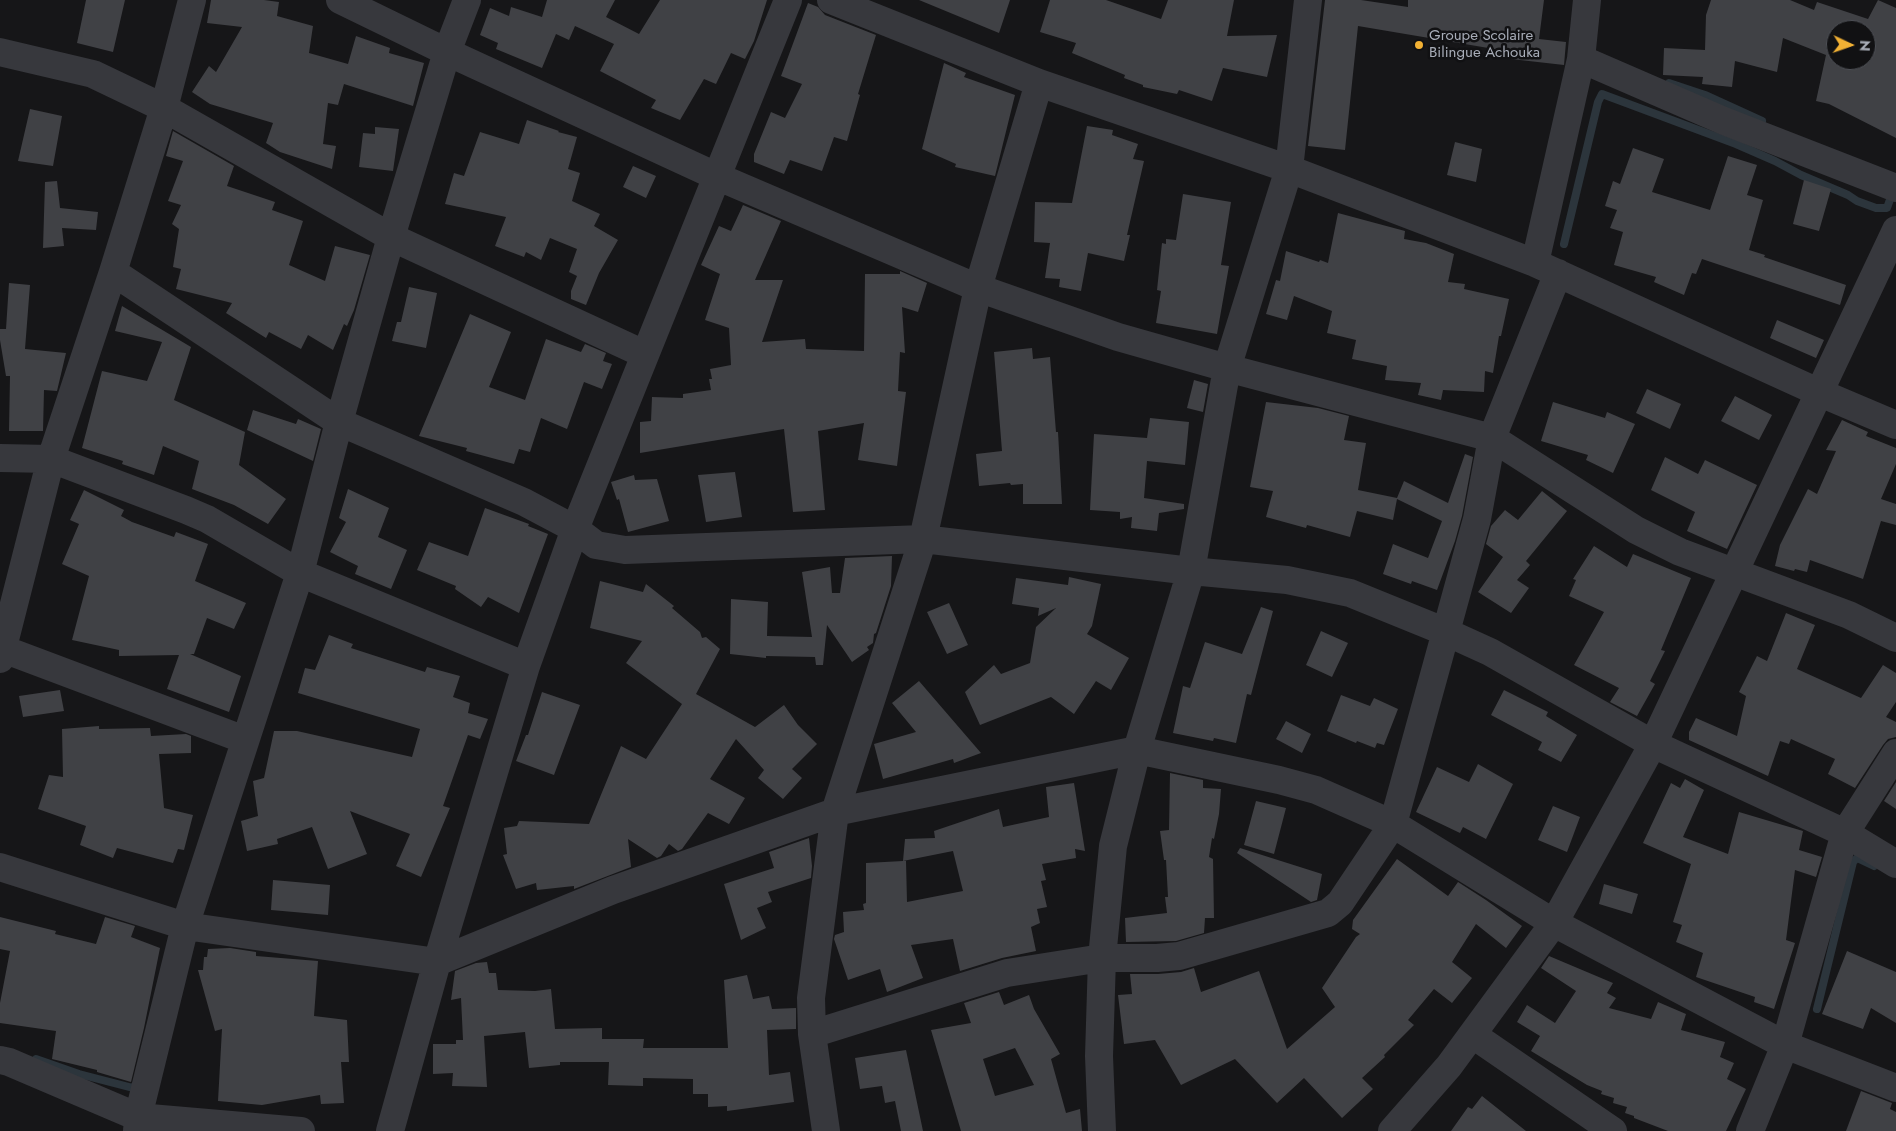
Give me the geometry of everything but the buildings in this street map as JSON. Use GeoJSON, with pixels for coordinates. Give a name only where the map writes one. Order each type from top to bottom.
{"type":"FeatureCollection","features":[{"type":"Feature","properties":{"kind":"street"},"geometry":{"type":"LineString","coordinates":[[192,0],[164,108],[113,272],[51,459],[2,654],[246,740]]}},
{"type":"Feature","properties":{"kind":"street"},"geometry":{"type":"LineString","coordinates":[[340,0],[447,52],[716,176],[978,288],[1118,336],[1227,368],[1492,438],[1636,530],[1680,552],[1734,574],[1791,592],[1896,638]]}},
{"type":"Feature","properties":{"kind":"street"},"geometry":{"type":"LineString","coordinates":[[137,1124],[185,926],[300,573],[339,422],[391,237],[447,52],[467,0]]}},
{"type":"Feature","properties":{"kind":"street"},"geometry":{"type":"LineString","coordinates":[[390,1131],[437,962],[526,666],[575,529],[788,0]]}},
{"type":"Feature","properties":{"kind":"street"},"geometry":{"type":"LineString","coordinates":[[831,0],[1039,82],[1289,169],[1546,268],[1818,392],[1896,425]]}},
{"type":"Feature","properties":{"kind":"street"},"geometry":{"type":"LineString","coordinates":[[1102,1131],[1099,1056],[1102,958],[1113,846],[1137,750],[1191,571],[1227,368],[1289,169],[1308,0]]}},
{"type":"Feature","properties":{"kind":"street"},"geometry":{"type":"LineString","coordinates":[[812,1034],[1007,974],[1102,958],[1179,956],[1328,913],[1340,903],[1393,824],[1477,519],[1492,438],[1546,268],[1581,59],[1587,0]]}},
{"type":"Feature","properties":{"kind":"street"},"geometry":{"type":"LineString","coordinates":[[0,52],[93,74],[164,108],[391,237],[644,354]]}},
{"type":"Feature","properties":{"kind":"street"},"geometry":{"type":"LineString","coordinates":[[1581,59],[1724,121],[1896,188]]}},
{"type":"Feature","properties":{"kind":"street"},"geometry":{"type":"LineString","coordinates":[[826,1131],[812,1034],[811,998],[835,812],[923,539],[978,288],[1039,82]]}},
{"type":"Feature","properties":{"kind":"street"},"geometry":{"type":"LineString","coordinates":[[1392,1131],[1449,1066],[1554,923],[1653,744],[1896,230]]}},
{"type":"Feature","properties":{"kind":"street"},"geometry":{"type":"LineString","coordinates":[[113,272],[339,422],[524,502],[575,529],[596,545],[625,550],[923,539],[1191,571],[1287,580],[1350,593],[1490,652],[1653,744],[1845,833],[1896,864]]}},
{"type":"Feature","properties":{"kind":"street"},"geometry":{"type":"LineString","coordinates":[[0,458],[51,459],[207,519],[300,573],[526,666]]}},
{"type":"Feature","properties":{"kind":"street"},"geometry":{"type":"LineString","coordinates":[[0,867],[185,926],[437,962],[613,890],[835,812],[1137,750],[1279,780],[1316,790],[1393,824],[1554,923],[1784,1045],[1896,1088]]}},
{"type":"Feature","properties":{"kind":"street"},"geometry":{"type":"LineString","coordinates":[[1750,1131],[1784,1045],[1845,833],[1896,753]]}},
{"type":"Feature","properties":{"kind":"street"},"geometry":{"type":"LineString","coordinates":[[1473,1035],[1613,1131]]}},
{"type":"Feature","properties":{"kind":"street"},"geometry":{"type":"LineString","coordinates":[[0,1060],[9,1062],[137,1124],[301,1131]]}},
{"type":"Feature","properties":{"kind":"waterway"},"geometry":{"type":"LineString","coordinates":[[1669,83],[1705,95],[1762,121]]}},
{"type":"Feature","properties":{"kind":"waterway"},"geometry":{"type":"LineString","coordinates":[[1564,244],[1598,102],[1602,94],[1736,144],[1848,195],[1857,201],[1876,208],[1887,208],[1893,191]]}},
{"type":"Feature","properties":{"kind":"waterway"},"geometry":{"type":"LineString","coordinates":[[1817,1009],[1853,862],[1857,858],[1874,866]]}},
{"type":"Feature","properties":{"kind":"waterway"},"geometry":{"type":"LineString","coordinates":[[36,1059],[79,1074],[133,1088],[137,1083]]}},
{"type":"Feature","properties":{"kind":"place","name":"Groupe Scolaire Bilingue Achouka"},"geometry":{"type":"Point","coordinates":[1419,45]}}]}
